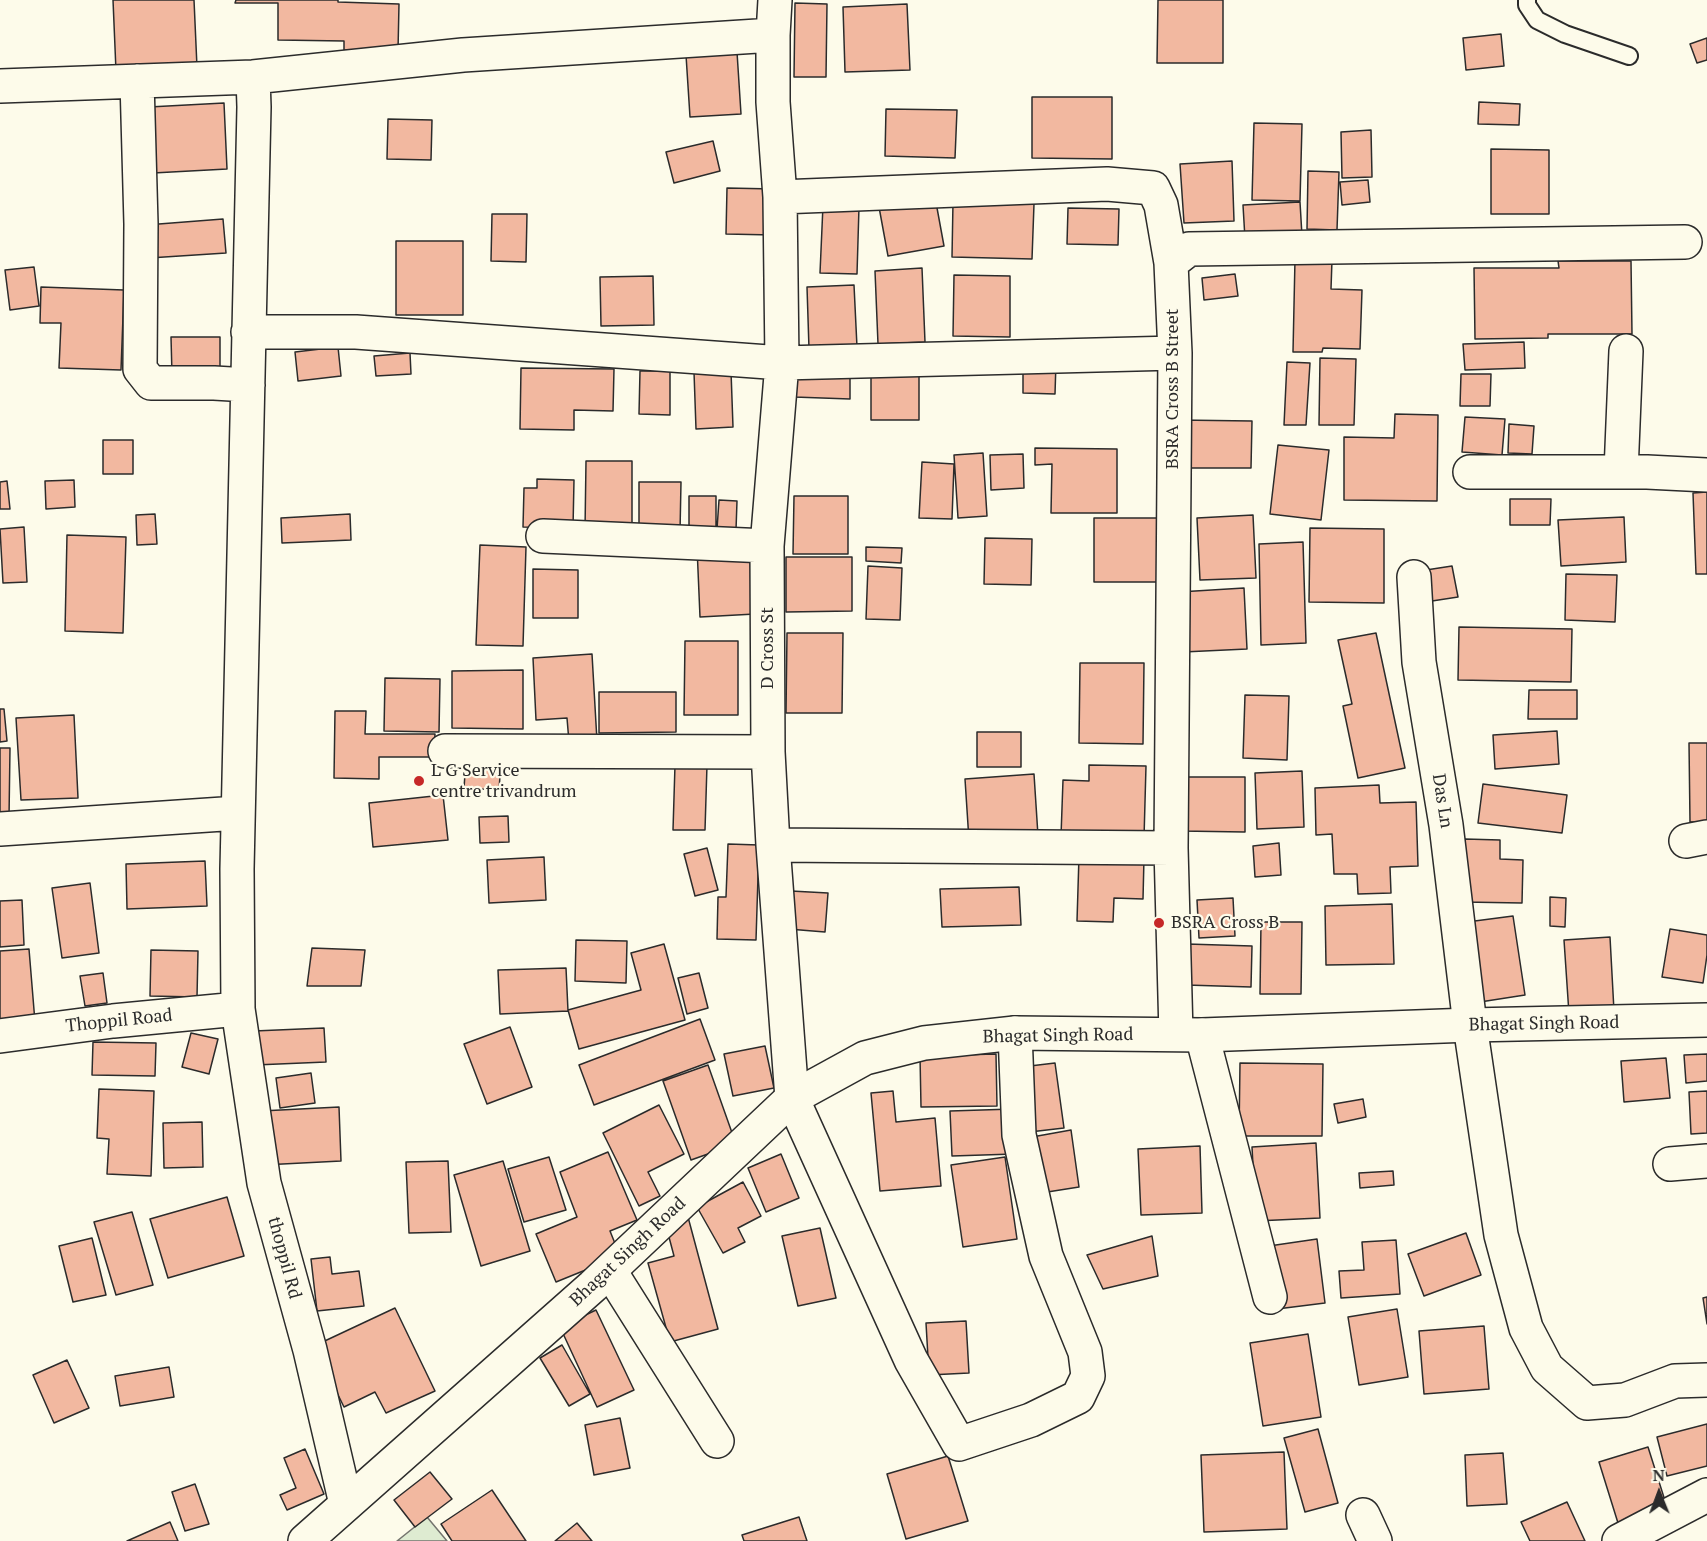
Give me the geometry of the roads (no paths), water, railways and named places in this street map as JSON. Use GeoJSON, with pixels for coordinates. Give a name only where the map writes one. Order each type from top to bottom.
{"type":"FeatureCollection","features":[{"type":"Feature","properties":{"kind":"street","name":"D Cross St"},"geometry":{"type":"LineString","coordinates":[[776,0],[773,35],[773,102],[780,197],[782,363],[767,546],[768,752],[792,1098]]}},
{"type":"Feature","properties":{"kind":"street"},"geometry":{"type":"LineString","coordinates":[[0,86],[253,76],[463,55],[773,35]]}},
{"type":"Feature","properties":{"kind":"street","name":"thoppil Rd"},"geometry":{"type":"LineString","coordinates":[[253,76],[237,869],[238,1009],[264,1183],[310,1350],[346,1504]]}},
{"type":"Feature","properties":{"kind":"street"},"geometry":{"type":"LineString","coordinates":[[137,81],[141,224],[140,369],[151,383],[248,385]]}},
{"type":"Feature","properties":{"kind":"street","name":"BSRA Cross B Street"},"geometry":{"type":"LineString","coordinates":[[780,197],[1107,184],[1153,188],[1161,205],[1171,263],[1175,353],[1171,848],[1189,1034],[1270,1297]]}},
{"type":"Feature","properties":{"kind":"street"},"geometry":{"type":"LineString","coordinates":[[1171,263],[1189,249],[1685,242]]}},
{"type":"Feature","properties":{"kind":"street"},"geometry":{"type":"LineString","coordinates":[[248,332],[356,332],[782,363],[1175,353]]}},
{"type":"Feature","properties":{"kind":"street"},"geometry":{"type":"LineString","coordinates":[[1626,351],[1634,472]]}},
{"type":"Feature","properties":{"kind":"street"},"geometry":{"type":"LineString","coordinates":[[1470,472],[1634,472],[1707,475]]}},
{"type":"Feature","properties":{"kind":"street"},"geometry":{"type":"LineString","coordinates":[[543,536],[767,546]]}},
{"type":"Feature","properties":{"kind":"street","name":"Das Ln"},"geometry":{"type":"LineString","coordinates":[[1414,577],[1419,662],[1446,825],[1470,1025],[1501,1235],[1526,1328],[1547,1368],[1587,1403],[1625,1400],[1675,1381],[1707,1380]]}},
{"type":"Feature","properties":{"kind":"street"},"geometry":{"type":"LineString","coordinates":[[444,751],[768,752]]}},
{"type":"Feature","properties":{"kind":"street"},"geometry":{"type":"LineString","coordinates":[[0,829],[238,813]]}},
{"type":"Feature","properties":{"kind":"street"},"geometry":{"type":"LineString","coordinates":[[773,845],[1171,848]]}},
{"type":"Feature","properties":{"kind":"street","name":"Thoppil Road"},"geometry":{"type":"LineString","coordinates":[[0,1036],[113,1021],[238,1009]]}},
{"type":"Feature","properties":{"kind":"street","name":"Bhagat Singh Road"},"geometry":{"type":"LineString","coordinates":[[305,1541],[610,1271],[792,1098],[865,1058],[924,1043],[1015,1033],[1189,1034],[1707,1020]]}},
{"type":"Feature","properties":{"kind":"street"},"geometry":{"type":"LineString","coordinates":[[792,1098],[911,1360],[959,1444],[1031,1420],[1078,1397],[1088,1376],[1085,1352],[1046,1256],[1019,1135],[1015,1033]]}},
{"type":"Feature","properties":{"kind":"street"},"geometry":{"type":"LineString","coordinates":[[1670,1164],[1707,1161]]}},
{"type":"Feature","properties":{"kind":"street"},"geometry":{"type":"LineString","coordinates":[[610,1271],[717,1441]]}},
{"type":"Feature","properties":{"kind":"street"},"geometry":{"type":"LineString","coordinates":[[1619,1541],[1707,1495]]}},
{"type":"Feature","properties":{"kind":"lane"},"geometry":{"type":"LineString","coordinates":[[1527,0],[1527,5],[1537,20],[1565,34],[1629,56]]}},
{"type":"Feature","properties":{"kind":"place","name":"L G Service centre trivandrum"},"geometry":{"type":"Point","coordinates":[419,781]}},
{"type":"Feature","properties":{"kind":"place","name":"BSRA Cross B"},"geometry":{"type":"Point","coordinates":[1159,923]}}]}
